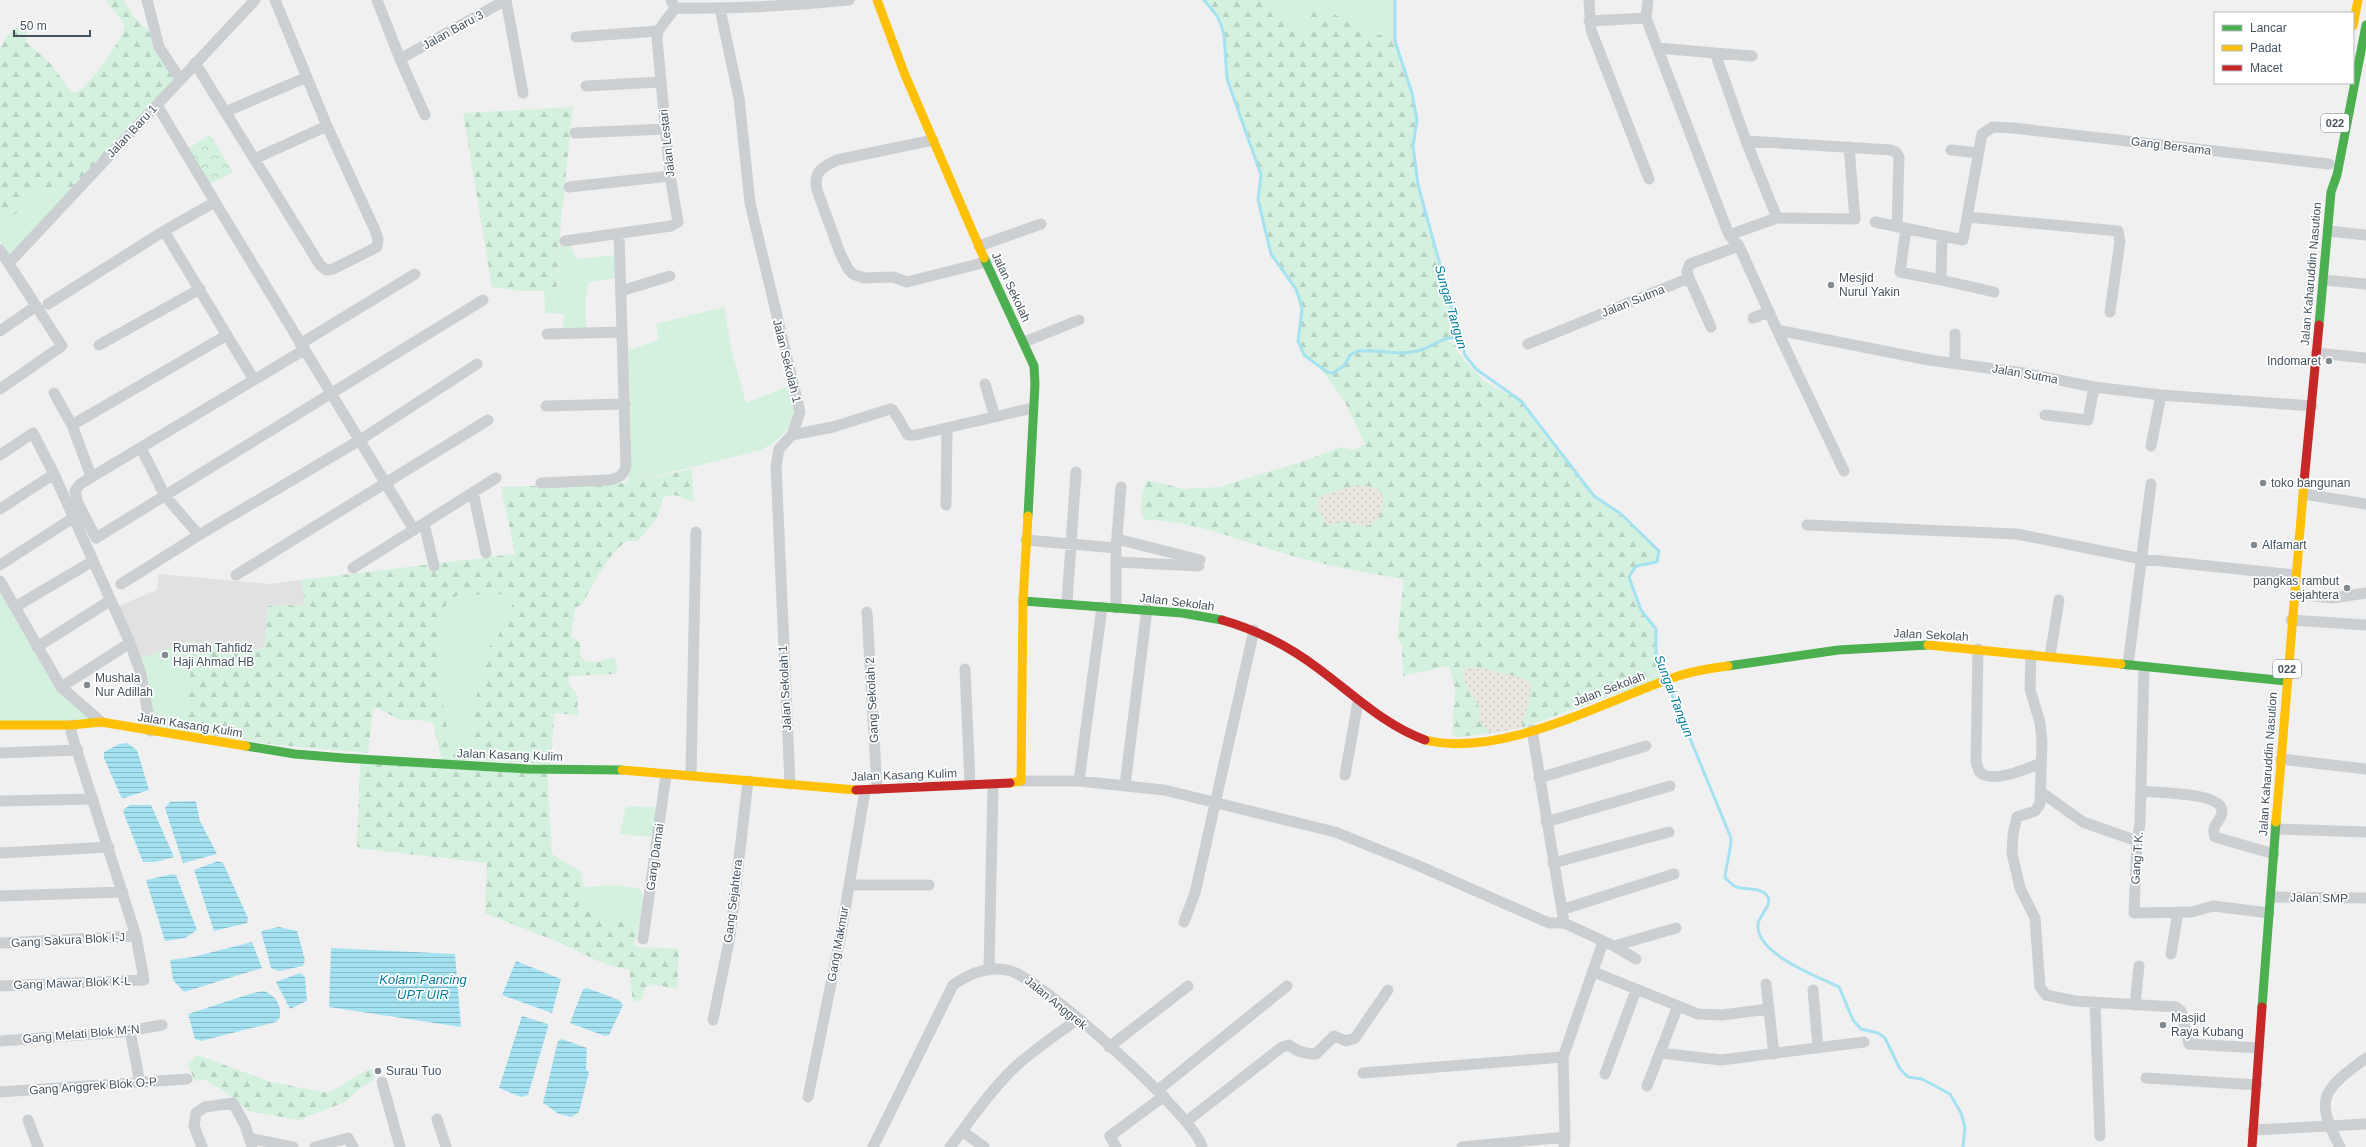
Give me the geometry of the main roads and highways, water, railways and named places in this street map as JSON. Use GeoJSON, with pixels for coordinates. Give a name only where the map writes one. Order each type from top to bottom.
{"type":"FeatureCollection","features":[{"type":"Feature","properties":{"kind":"main road","name":"Jalan Sekolah"},"geometry":{"type":"LineString","coordinates":[[877,0],[905,75],[986,262],[1034,366],[1023,601],[1021,781]]}},
{"type":"Feature","properties":{"kind":"main road"},"geometry":{"type":"LineString","coordinates":[[2354,21],[2358,0]]}},
{"type":"Feature","properties":{"kind":"main road","name":"Jalan Kaharuddin Nasution"},"geometry":{"type":"LineString","coordinates":[[2354,73],[2366,24]]}},
{"type":"Feature","properties":{"kind":"main road","name":"Jalan Kaharuddin Nasution"},"geometry":{"type":"LineString","coordinates":[[2252,1147],[2282,759],[2286,681],[2324,280],[2332,162],[2351,84]]}},
{"type":"Feature","properties":{"kind":"main road","name":"Jalan Sekolah"},"geometry":{"type":"LineString","coordinates":[[1023,601],[1067,602],[1102,607],[1147,609],[1226,620],[1254,630],[1285,645],[1317,667],[1358,702],[1419,738],[1438,743],[1497,740],[1609,704],[1680,675],[1776,657],[1887,645],[1937,645],[2286,681]]}},
{"type":"Feature","properties":{"kind":"main road","name":"Jalan Kasang Kulim"},"geometry":{"type":"LineString","coordinates":[[0,725],[72,725],[101,722],[295,754],[527,769],[619,770],[865,791],[970,784],[993,785],[1021,781]]}},
{"type":"Feature","properties":{"kind":"water"},"geometry":{"type":"Polygon","coordinates":[[[127,743],[137,750],[149,790],[124,798],[121,797],[104,758],[104,752],[119,744],[127,743]]]}},
{"type":"Feature","properties":{"kind":"water"},"geometry":{"type":"Polygon","coordinates":[[[170,802],[196,802],[200,821],[217,854],[183,863],[165,808],[170,802]]]}},
{"type":"Feature","properties":{"kind":"water"},"geometry":{"type":"Polygon","coordinates":[[[130,805],[151,805],[174,857],[155,862],[143,862],[123,810],[130,805]]]}},
{"type":"Feature","properties":{"kind":"water"},"geometry":{"type":"Polygon","coordinates":[[[218,861],[223,863],[248,918],[247,923],[214,931],[194,870],[218,861]]]}},
{"type":"Feature","properties":{"kind":"water"},"geometry":{"type":"Polygon","coordinates":[[[173,874],[176,875],[197,930],[185,938],[165,941],[146,880],[173,874]]]}},
{"type":"Feature","properties":{"kind":"water"},"geometry":{"type":"Polygon","coordinates":[[[279,927],[297,931],[305,960],[303,966],[279,971],[271,968],[261,931],[279,927]]]}},
{"type":"Feature","properties":{"kind":"water"},"geometry":{"type":"Polygon","coordinates":[[[252,942],[262,968],[184,992],[173,980],[170,960],[193,957],[252,942]]]}},
{"type":"Feature","properties":{"kind":"water","name":"Kolam Pancing UPT UIR"},"geometry":{"type":"Polygon","coordinates":[[[331,948],[455,954],[461,1027],[329,1007],[331,948]]]}},
{"type":"Feature","properties":{"kind":"water"},"geometry":{"type":"Polygon","coordinates":[[[516,961],[561,979],[552,1013],[502,995],[516,961]]]}},
{"type":"Feature","properties":{"kind":"water"},"geometry":{"type":"Polygon","coordinates":[[[300,973],[305,977],[307,1001],[290,1009],[276,982],[300,973]]]}},
{"type":"Feature","properties":{"kind":"water"},"geometry":{"type":"Polygon","coordinates":[[[587,988],[619,1000],[623,1005],[609,1035],[605,1036],[570,1023],[583,989],[587,988]]]}},
{"type":"Feature","properties":{"kind":"water"},"geometry":{"type":"Polygon","coordinates":[[[264,991],[272,995],[279,1004],[280,1017],[276,1022],[201,1041],[195,1039],[188,1014],[253,993],[264,991]]]}},
{"type":"Feature","properties":{"kind":"water"},"geometry":{"type":"Polygon","coordinates":[[[522,1016],[548,1024],[548,1027],[528,1095],[521,1097],[499,1088],[522,1016]]]}},
{"type":"Feature","properties":{"kind":"water"},"geometry":{"type":"Polygon","coordinates":[[[562,1039],[587,1048],[586,1069],[589,1072],[579,1112],[571,1117],[559,1114],[543,1103],[558,1041],[562,1039]]]}},
{"type":"Feature","properties":{"kind":"waterway"},"geometry":{"type":"LineString","coordinates":[[1204,0],[1217,16],[1221,25],[1224,35],[1227,79],[1261,175],[1258,200],[1271,254],[1296,289],[1300,301],[1302,310],[1298,341],[1304,355],[1327,372],[1333,373],[1344,366],[1350,355],[1358,351],[1403,353],[1423,349],[1448,338],[1460,339]]}},
{"type":"Feature","properties":{"kind":"waterway","name":"Sungai Tangun"},"geometry":{"type":"LineString","coordinates":[[1395,0],[1395,41],[1412,93],[1417,120],[1413,146],[1418,185],[1465,355],[1476,369],[1521,401],[1594,496],[1621,514],[1659,551],[1657,562],[1636,566],[1629,577],[1641,610],[1656,629],[1656,655],[1664,676]]}},
{"type":"Feature","properties":{"kind":"waterway","name":"Sungai Tangun"},"geometry":{"type":"LineString","coordinates":[[1668,685],[1731,838],[1725,878],[1734,886],[1762,891],[1768,897],[1769,900],[1767,907],[1758,924],[1760,935],[1766,945],[1789,963],[1839,987],[1853,1020],[1861,1029],[1878,1033],[1885,1038],[1900,1069],[1908,1077],[1922,1079],[1950,1094],[1961,1113],[1965,1127],[1963,1147]]}},
{"type":"Feature","properties":{"kind":"place","name":"Mesjid Nurul Yakin"},"geometry":{"type":"Point","coordinates":[1831,285]}},
{"type":"Feature","properties":{"kind":"place","name":"Indomaret"},"geometry":{"type":"Point","coordinates":[2329,361]}},
{"type":"Feature","properties":{"kind":"place","name":"toko bangunan"},"geometry":{"type":"Point","coordinates":[2263,483]}},
{"type":"Feature","properties":{"kind":"place","name":"Alfamart"},"geometry":{"type":"Point","coordinates":[2254,545]}},
{"type":"Feature","properties":{"kind":"place","name":"pangkas rambut sejahtera"},"geometry":{"type":"Point","coordinates":[2347,588]}},
{"type":"Feature","properties":{"kind":"place","name":"Rumah Tahfidz Haji Ahmad HB"},"geometry":{"type":"Point","coordinates":[165,655]}},
{"type":"Feature","properties":{"kind":"place","name":"Mushala Nur Adillah"},"geometry":{"type":"Point","coordinates":[87,685]}},
{"type":"Feature","properties":{"kind":"place","name":"Masjid Raya Kubang"},"geometry":{"type":"Point","coordinates":[2163,1025]}},
{"type":"Feature","properties":{"kind":"place","name":"Surau Tuo"},"geometry":{"type":"Point","coordinates":[378,1071]}}]}
